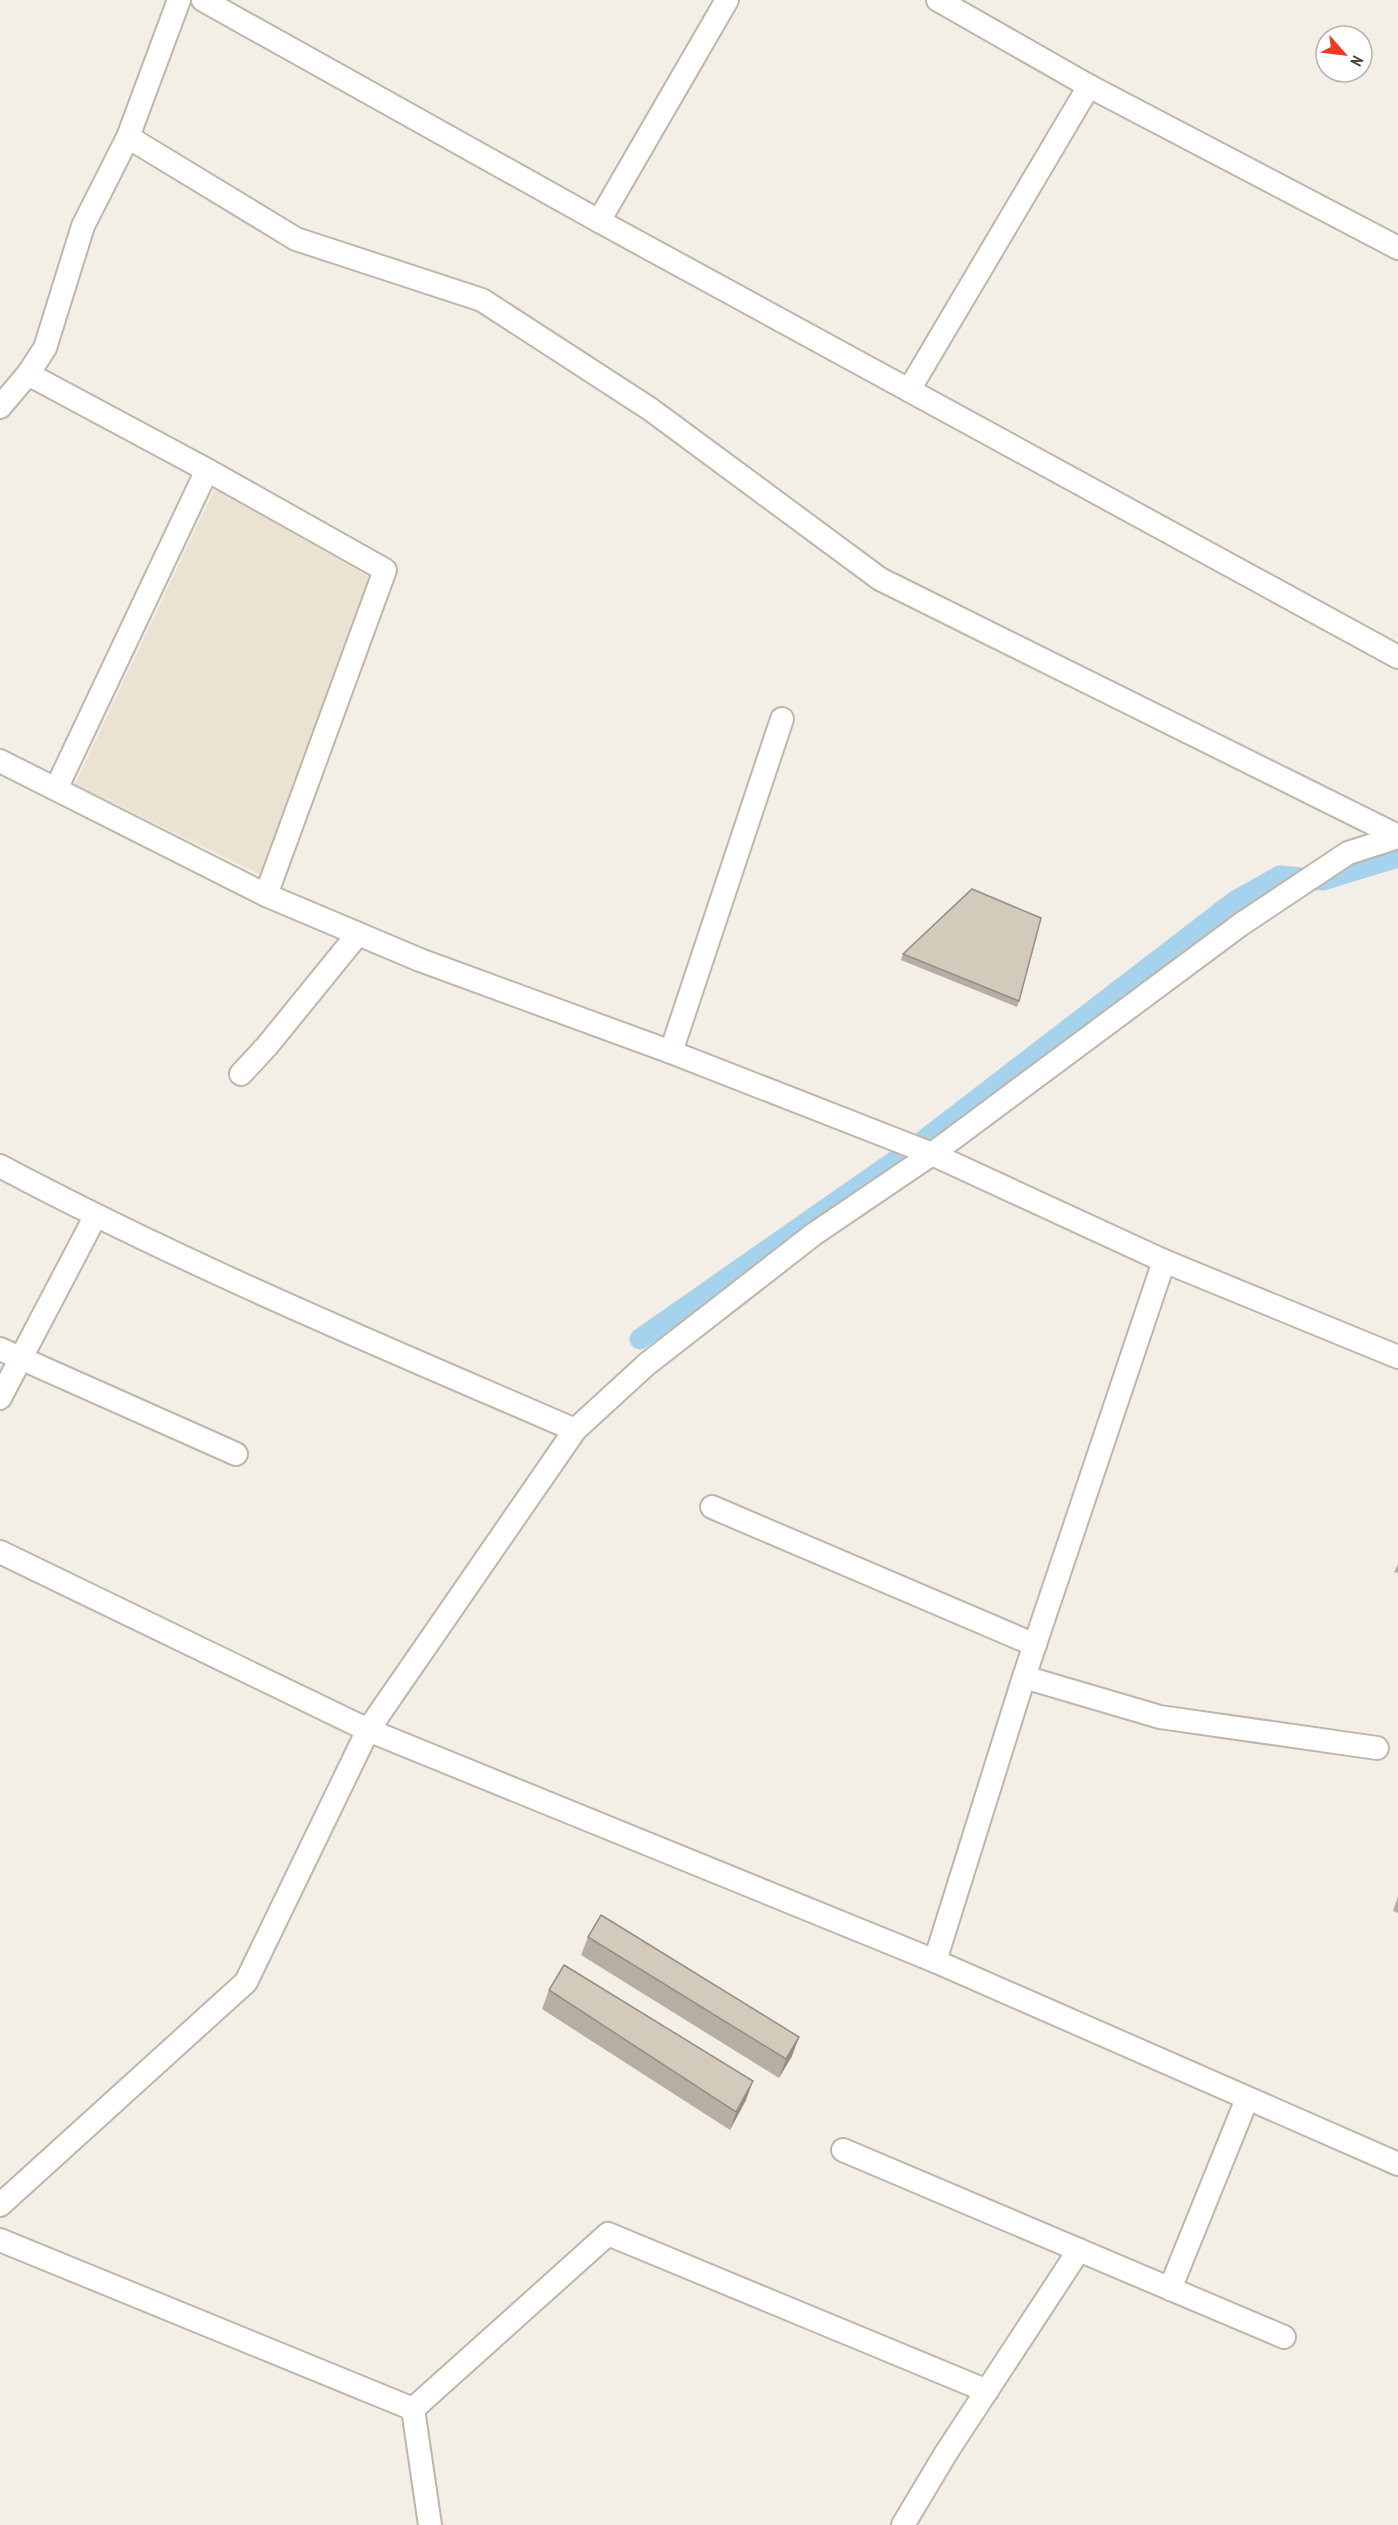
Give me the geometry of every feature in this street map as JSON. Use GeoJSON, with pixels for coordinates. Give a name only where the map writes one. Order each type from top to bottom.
{"type":"FeatureCollection","features":[{"type":"Feature","properties":{"kind":"street"},"geometry":{"type":"LineString","coordinates":[[179,0],[128,137],[83,226],[45,348],[10,388],[207,470],[385,570],[266,895]]}},
{"type":"Feature","properties":{"kind":"street"},"geometry":{"type":"LineString","coordinates":[[204,0],[599,220],[1398,657]]}},
{"type":"Feature","properties":{"kind":"street"},"geometry":{"type":"LineString","coordinates":[[599,220],[727,0]]}},
{"type":"Feature","properties":{"kind":"street"},"geometry":{"type":"LineString","coordinates":[[938,0],[1089,86],[1398,248]]}},
{"type":"Feature","properties":{"kind":"street"},"geometry":{"type":"LineString","coordinates":[[909,390],[1089,86]]}},
{"type":"Feature","properties":{"kind":"street"},"geometry":{"type":"LineString","coordinates":[[128,137],[296,239],[482,300],[650,409],[880,579],[1398,837]]}},
{"type":"Feature","properties":{"kind":"street"},"geometry":{"type":"LineString","coordinates":[[56,789],[207,470]]}},
{"type":"Feature","properties":{"kind":"street"},"geometry":{"type":"LineString","coordinates":[[671,1052],[782,719]]}},
{"type":"Feature","properties":{"kind":"street"},"geometry":{"type":"LineString","coordinates":[[0,761],[266,895],[420,960],[671,1052],[933,1154],[1164,1261],[1398,1357]]}},
{"type":"Feature","properties":{"kind":"street"},"geometry":{"type":"LineString","coordinates":[[0,2205],[246,1982],[368,1730],[575,1430],[647,1364],[814,1234],[933,1154],[1240,925],[1348,853],[1398,837]]}},
{"type":"Feature","properties":{"kind":"street"},"geometry":{"type":"LineString","coordinates":[[241,1074],[267,1046],[358,934]]}},
{"type":"Feature","properties":{"kind":"street"},"geometry":{"type":"LineString","coordinates":[[0,1166],[95,1217],[326,1322],[575,1430]]}},
{"type":"Feature","properties":{"kind":"street"},"geometry":{"type":"LineString","coordinates":[[0,1398],[95,1217]]}},
{"type":"Feature","properties":{"kind":"street"},"geometry":{"type":"LineString","coordinates":[[935,1961],[1024,1677],[1164,1261]]}},
{"type":"Feature","properties":{"kind":"street"},"geometry":{"type":"LineString","coordinates":[[0,1349],[236,1454]]}},
{"type":"Feature","properties":{"kind":"street"},"geometry":{"type":"LineString","coordinates":[[712,1507],[1035,1645]]}},
{"type":"Feature","properties":{"kind":"street"},"geometry":{"type":"LineString","coordinates":[[0,1552],[368,1730],[935,1961],[1398,2164]]}},
{"type":"Feature","properties":{"kind":"street"},"geometry":{"type":"LineString","coordinates":[[1024,1677],[1160,1717],[1377,1748]]}},
{"type":"Feature","properties":{"kind":"street"},"geometry":{"type":"LineString","coordinates":[[1170,2289],[1247,2099]]}},
{"type":"Feature","properties":{"kind":"street"},"geometry":{"type":"LineString","coordinates":[[843,2150],[1284,2337]]}},
{"type":"Feature","properties":{"kind":"street"},"geometry":{"type":"LineString","coordinates":[[413,2409],[608,2234],[987,2391]]}},
{"type":"Feature","properties":{"kind":"street"},"geometry":{"type":"LineString","coordinates":[[0,2240],[413,2409]]}},
{"type":"Feature","properties":{"kind":"street"},"geometry":{"type":"LineString","coordinates":[[903,2525],[1079,2250]]}},
{"type":"Feature","properties":{"kind":"street"},"geometry":{"type":"LineString","coordinates":[[413,2409],[430,2525]]}},
{"type":"Feature","properties":{"kind":"shaded area"},"geometry":{"type":"Polygon","coordinates":[[[215,488],[369,577],[261,875],[75,784],[215,488]]]}},
{"type":"Feature","properties":{"kind":"building"},"geometry":{"type":"Polygon","coordinates":[[[972,889],[1041,918],[1019,1001],[903,954],[972,889]]]}},
{"type":"Feature","properties":{"kind":"building"},"geometry":{"type":"Polygon","coordinates":[[[601,1915],[799,2037],[786,2059],[588,1937],[601,1915]]]}},
{"type":"Feature","properties":{"kind":"building"},"geometry":{"type":"Polygon","coordinates":[[[564,1965],[753,2081],[736,2112],[549,1990],[564,1965]]]}},
{"type":"Feature","properties":{"kind":"waterway"},"geometry":{"type":"LineString","coordinates":[[640,1339],[915,1147],[1234,902],[1280,876],[1323,880],[1398,857]]}}]}
